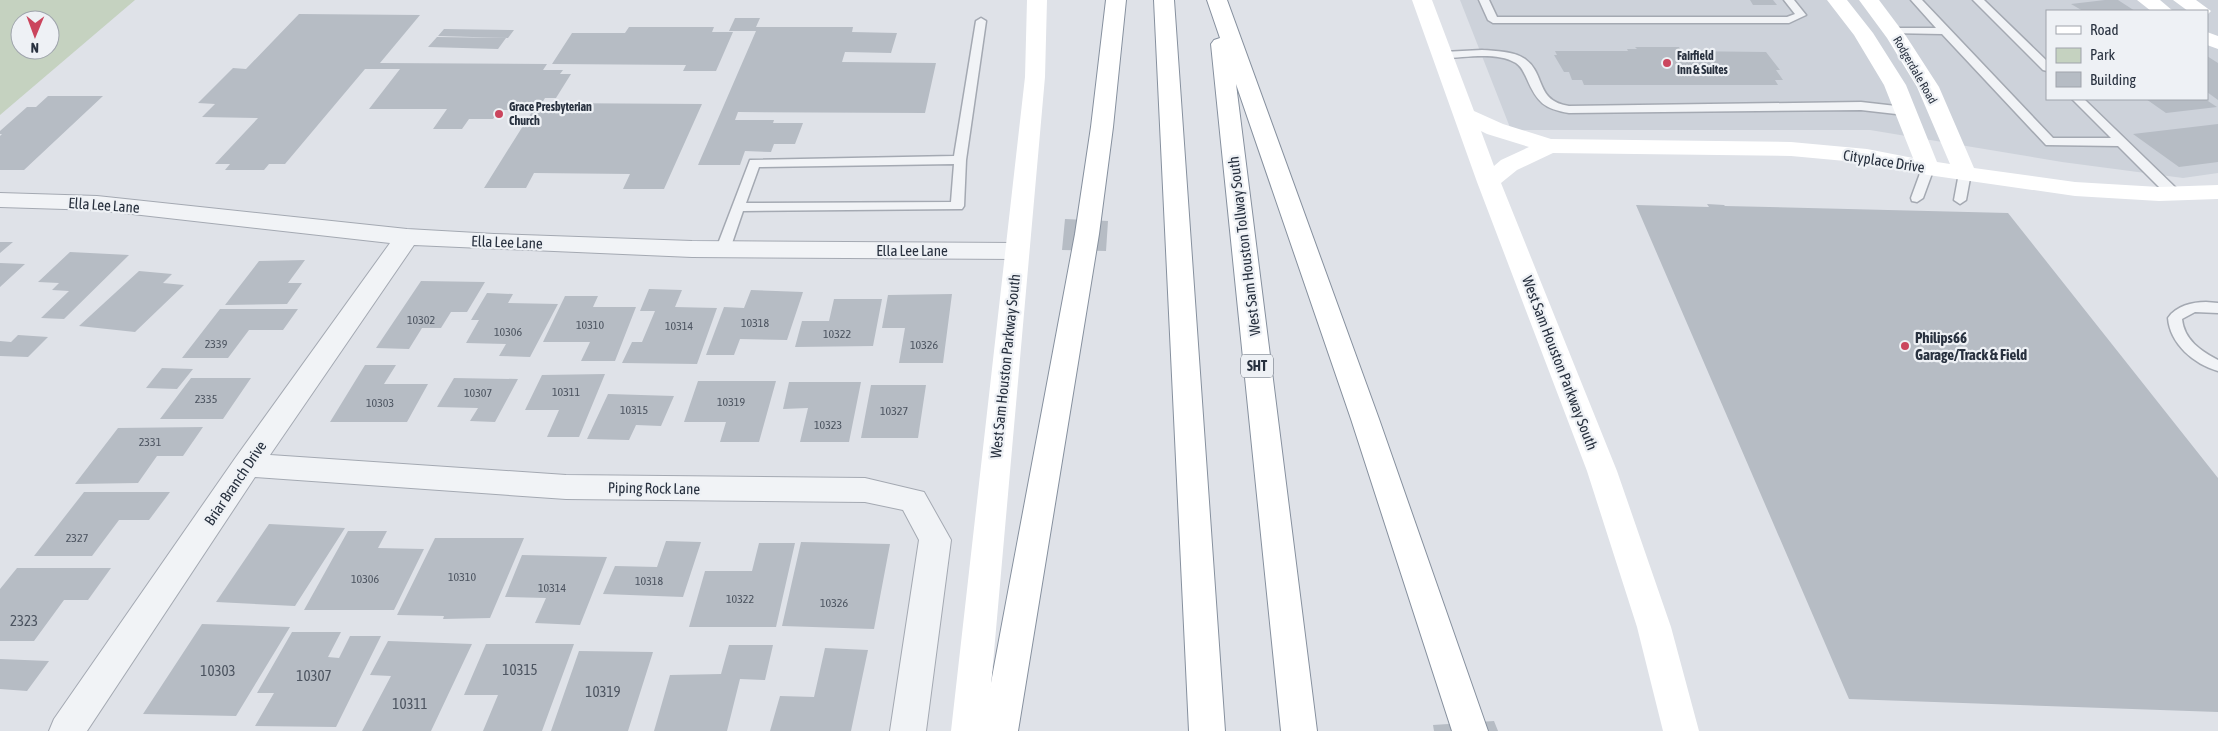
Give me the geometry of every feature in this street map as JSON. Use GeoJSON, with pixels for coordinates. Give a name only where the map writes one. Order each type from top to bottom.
{"type":"FeatureCollection","features":[{"type":"Feature","properties":{"kind":"main road","name":"West Sam Houston Parkway South"},"geometry":{"type":"LineString","coordinates":[[970,731],[1016,251],[1035,77],[1037,0]]}},
{"type":"Feature","properties":{"kind":"main road"},"geometry":{"type":"LineString","coordinates":[[1000,731],[1087,234],[1102,128],[1116,0]]}},
{"type":"Feature","properties":{"kind":"main road"},"geometry":{"type":"LineString","coordinates":[[1164,0],[1207,731]]}},
{"type":"Feature","properties":{"kind":"main road"},"geometry":{"type":"LineString","coordinates":[[1216,0],[1365,419],[1470,731]]}},
{"type":"Feature","properties":{"kind":"main road","name":"West Sam Houston Tollway South"},"geometry":{"type":"LineString","coordinates":[[1216,0],[1299,731]]}},
{"type":"Feature","properties":{"kind":"main road","name":"West Sam Houston Parkway South"},"geometry":{"type":"LineString","coordinates":[[1422,0],[1464,115],[1602,471],[1684,722]]}},
{"type":"Feature","properties":{"kind":"main road","name":"Rodgerdale Road"},"geometry":{"type":"LineString","coordinates":[[1837,0],[1862,33],[1895,85],[1928,168]]}},
{"type":"Feature","properties":{"kind":"main road","name":"Rodgerdale Road"},"geometry":{"type":"LineString","coordinates":[[1869,0],[1892,31],[1928,87],[1965,173]]}},
{"type":"Feature","properties":{"kind":"main road"},"geometry":{"type":"LineString","coordinates":[[2146,0],[2161,10]]}},
{"type":"Feature","properties":{"kind":"main road"},"geometry":{"type":"LineString","coordinates":[[2183,0],[2198,10]]}},
{"type":"Feature","properties":{"kind":"main road","name":"Cityplace Drive"},"geometry":{"type":"LineString","coordinates":[[1464,115],[1495,129],[1549,146],[1792,149],[1867,156],[1928,168],[2075,189],[2173,194],[2218,192]]}},
{"type":"Feature","properties":{"kind":"main road","name":"Cityplace Drive"},"geometry":{"type":"LineString","coordinates":[[1490,182],[1509,165],[1549,146]]}},
{"type":"Feature","properties":{"kind":"street","name":"Ella Lee Lane"},"geometry":{"type":"LineString","coordinates":[[0,200],[97,203],[407,237],[494,242],[722,249],[1016,251]]}},
{"type":"Feature","properties":{"kind":"street","name":"Briar Branch Drive"},"geometry":{"type":"LineString","coordinates":[[67,731],[247,466],[407,237]]}},
{"type":"Feature","properties":{"kind":"street","name":"Piping Rock Lane"},"geometry":{"type":"LineString","coordinates":[[247,466],[566,487],[865,490],[913,500],[935,540],[908,731]]}},
{"type":"Feature","properties":{"kind":"lane"},"geometry":{"type":"LineString","coordinates":[[1484,0],[1492,20],[1788,20],[1801,15],[1789,0]]}},
{"type":"Feature","properties":{"kind":"lane"},"geometry":{"type":"LineString","coordinates":[[1916,0],[2050,142],[2121,142]]}},
{"type":"Feature","properties":{"kind":"lane"},"geometry":{"type":"LineString","coordinates":[[1978,0],[2046,67]]}},
{"type":"Feature","properties":{"kind":"lane"},"geometry":{"type":"LineString","coordinates":[[738,207],[957,206],[960,160],[981,21]]}},
{"type":"Feature","properties":{"kind":"lane"},"geometry":{"type":"LineString","coordinates":[[1892,31],[1945,31]]}},
{"type":"Feature","properties":{"kind":"lane"},"geometry":{"type":"LineString","coordinates":[[1442,55],[1511,56],[1528,68],[1542,100],[1550,106],[1562,109],[1842,106],[1905,111]]}},
{"type":"Feature","properties":{"kind":"lane"},"geometry":{"type":"LineString","coordinates":[[2079,100],[2173,194]]}},
{"type":"Feature","properties":{"kind":"lane"},"geometry":{"type":"LineString","coordinates":[[722,249],[754,162],[960,160]]}},
{"type":"Feature","properties":{"kind":"lane"},"geometry":{"type":"LineString","coordinates":[[1917,198],[1928,168]]}},
{"type":"Feature","properties":{"kind":"lane"},"geometry":{"type":"LineString","coordinates":[[1960,200],[1965,173]]}},
{"type":"Feature","properties":{"kind":"lane"},"geometry":{"type":"LineString","coordinates":[[2218,308],[2194,307],[2182,311],[2175,318],[2175,327],[2180,338],[2193,350],[2218,366]]}},
{"type":"Feature","properties":{"kind":"shaded area"},"geometry":{"type":"Polygon","coordinates":[[[1460,0],[2218,0],[2218,173],[2183,178],[2062,162],[1870,130],[1511,130],[1460,0]]]}},
{"type":"Feature","properties":{"kind":"green space"},"geometry":{"type":"Polygon","coordinates":[[[0,0],[135,0],[0,115],[0,0]]]}},
{"type":"Feature","properties":{"kind":"building"},"geometry":{"type":"Polygon","coordinates":[[[1750,0],[1773,0],[1777,5],[1753,5],[1750,0]]]}},
{"type":"Feature","properties":{"kind":"building"},"geometry":{"type":"Polygon","coordinates":[[[2118,0],[2133,10],[2081,10],[2071,4],[2118,0]]]}},
{"type":"Feature","properties":{"kind":"building"},"geometry":{"type":"Polygon","coordinates":[[[299,14],[420,15],[380,63],[547,64],[543,70],[563,70],[560,74],[571,74],[556,98],[545,98],[542,103],[702,104],[664,189],[623,189],[630,174],[534,173],[526,188],[484,188],[533,110],[500,110],[493,119],[469,119],[462,129],[433,129],[447,109],[369,109],[400,69],[365,69],[285,164],[269,164],[264,170],[225,170],[230,164],[215,164],[258,118],[202,117],[215,104],[198,103],[233,68],[246,69],[299,14]]]}},
{"type":"Feature","properties":{"kind":"building"},"geometry":{"type":"Polygon","coordinates":[[[735,18],[760,18],[756,27],[853,27],[852,32],[897,33],[891,53],[845,52],[842,62],[936,63],[925,113],[738,112],[735,120],[774,120],[773,123],[803,123],[795,144],[774,144],[771,152],[745,151],[740,165],[698,165],[756,31],[729,31],[735,18]]]}},
{"type":"Feature","properties":{"kind":"building"},"geometry":{"type":"Polygon","coordinates":[[[629,27],[714,27],[712,32],[733,32],[716,71],[683,71],[686,65],[552,64],[572,33],[625,33],[629,27]]]}},
{"type":"Feature","properties":{"kind":"building"},"geometry":{"type":"Polygon","coordinates":[[[444,29],[514,30],[508,38],[438,36],[444,29]]]}},
{"type":"Feature","properties":{"kind":"building"},"geometry":{"type":"Polygon","coordinates":[[[437,37],[506,38],[498,49],[428,47],[437,37]]]}},
{"type":"Feature","properties":{"kind":"building","name":"Fairfield Inn & Suites"},"geometry":{"type":"Polygon","coordinates":[[[1635,47],[1679,47],[1681,51],[1766,52],[1780,70],[1776,70],[1783,80],[1775,80],[1778,85],[1584,85],[1582,80],[1572,80],[1569,72],[1564,72],[1554,55],[1557,55],[1555,51],[1628,51],[1627,49],[1637,49],[1635,47]]]}},
{"type":"Feature","properties":{"kind":"building"},"geometry":{"type":"Polygon","coordinates":[[[2208,57],[2218,63],[2218,100],[2208,93],[2208,57]]]}},
{"type":"Feature","properties":{"kind":"building"},"geometry":{"type":"Polygon","coordinates":[[[48,96],[103,96],[24,170],[0,170],[0,136],[2,134],[0,134],[0,131],[27,107],[36,107],[48,96]]]}},
{"type":"Feature","properties":{"kind":"building"},"geometry":{"type":"Polygon","coordinates":[[[2147,100],[2206,100],[2217,107],[2166,113],[2147,100]]]}},
{"type":"Feature","properties":{"kind":"building"},"geometry":{"type":"Polygon","coordinates":[[[2218,124],[2218,162],[2179,167],[2133,134],[2218,124]]]}},
{"type":"Feature","properties":{"kind":"building","name":"Philips66 Garage/Track & Field"},"geometry":{"type":"Polygon","coordinates":[[[1707,204],[2008,213],[2218,478],[2218,712],[1849,699],[1636,205],[1709,207],[1707,204]]]}},
{"type":"Feature","properties":{"kind":"building"},"geometry":{"type":"Polygon","coordinates":[[[1065,219],[1108,221],[1106,251],[1062,250],[1065,219]]]}},
{"type":"Feature","properties":{"kind":"building"},"geometry":{"type":"Polygon","coordinates":[[[0,242],[13,242],[0,253],[0,242]]]}},
{"type":"Feature","properties":{"kind":"building"},"geometry":{"type":"Polygon","coordinates":[[[70,252],[129,255],[64,319],[41,318],[69,291],[52,290],[59,283],[38,282],[70,252]]]}},
{"type":"Feature","properties":{"kind":"building"},"geometry":{"type":"Polygon","coordinates":[[[305,260],[288,283],[302,283],[287,304],[225,305],[259,261],[305,260]]]}},
{"type":"Feature","properties":{"kind":"building"},"geometry":{"type":"Polygon","coordinates":[[[0,263],[25,264],[0,287],[0,263]]]}},
{"type":"Feature","properties":{"kind":"building"},"geometry":{"type":"Polygon","coordinates":[[[139,271],[172,274],[163,283],[184,285],[135,332],[79,326],[139,271]]]}},
{"type":"Feature","properties":{"kind":"building"},"geometry":{"type":"Polygon","coordinates":[[[421,281],[485,282],[467,312],[451,312],[441,328],[422,328],[409,349],[376,348],[421,281]]]}},
{"type":"Feature","properties":{"kind":"building"},"geometry":{"type":"Polygon","coordinates":[[[649,289],[682,290],[675,307],[717,308],[697,364],[622,363],[632,342],[642,342],[655,311],[640,311],[649,289]]]}},
{"type":"Feature","properties":{"kind":"building"},"geometry":{"type":"Polygon","coordinates":[[[751,290],[803,292],[787,340],[740,339],[734,355],[706,355],[724,307],[744,308],[751,290]]]}},
{"type":"Feature","properties":{"kind":"building"},"geometry":{"type":"Polygon","coordinates":[[[487,293],[513,294],[508,303],[558,304],[530,357],[499,356],[506,344],[466,343],[479,320],[471,320],[487,293]]]}},
{"type":"Feature","properties":{"kind":"building"},"geometry":{"type":"Polygon","coordinates":[[[952,294],[943,363],[899,363],[905,328],[882,328],[888,295],[952,294]]]}},
{"type":"Feature","properties":{"kind":"building"},"geometry":{"type":"Polygon","coordinates":[[[565,296],[598,296],[593,307],[636,307],[615,361],[581,361],[590,342],[543,342],[565,296]]]}},
{"type":"Feature","properties":{"kind":"building"},"geometry":{"type":"Polygon","coordinates":[[[834,299],[882,299],[873,346],[795,347],[802,321],[829,321],[834,299]]]}},
{"type":"Feature","properties":{"kind":"building"},"geometry":{"type":"Polygon","coordinates":[[[220,309],[298,309],[283,330],[249,330],[228,358],[182,358],[220,309]]]}},
{"type":"Feature","properties":{"kind":"building"},"geometry":{"type":"Polygon","coordinates":[[[18,335],[48,337],[28,357],[0,356],[0,341],[11,342],[18,335]]]}},
{"type":"Feature","properties":{"kind":"building"},"geometry":{"type":"Polygon","coordinates":[[[365,365],[396,365],[384,384],[428,384],[407,422],[330,422],[365,365]]]}},
{"type":"Feature","properties":{"kind":"building"},"geometry":{"type":"Polygon","coordinates":[[[162,368],[193,369],[177,389],[146,388],[162,368]]]}},
{"type":"Feature","properties":{"kind":"building"},"geometry":{"type":"Polygon","coordinates":[[[605,374],[579,437],[547,437],[559,410],[525,410],[542,375],[605,374]]]}},
{"type":"Feature","properties":{"kind":"building"},"geometry":{"type":"Polygon","coordinates":[[[191,378],[251,378],[223,419],[160,419],[191,378]]]}},
{"type":"Feature","properties":{"kind":"building"},"geometry":{"type":"Polygon","coordinates":[[[454,378],[518,379],[495,422],[470,421],[478,408],[437,407],[454,378]]]}},
{"type":"Feature","properties":{"kind":"building"},"geometry":{"type":"Polygon","coordinates":[[[698,381],[776,381],[759,442],[720,442],[726,422],[684,422],[698,381]]]}},
{"type":"Feature","properties":{"kind":"building"},"geometry":{"type":"Polygon","coordinates":[[[789,382],[861,382],[849,442],[800,442],[808,408],[783,409],[789,382]]]}},
{"type":"Feature","properties":{"kind":"building"},"geometry":{"type":"Polygon","coordinates":[[[871,385],[926,385],[918,438],[861,438],[871,385]]]}},
{"type":"Feature","properties":{"kind":"building"},"geometry":{"type":"Polygon","coordinates":[[[608,394],[674,396],[661,426],[636,425],[629,440],[587,439],[608,394]]]}},
{"type":"Feature","properties":{"kind":"building"},"geometry":{"type":"Polygon","coordinates":[[[203,427],[183,456],[157,456],[138,483],[75,484],[118,428],[203,427]]]}},
{"type":"Feature","properties":{"kind":"building"},"geometry":{"type":"Polygon","coordinates":[[[84,492],[170,492],[149,520],[119,520],[92,556],[34,556],[84,492]]]}},
{"type":"Feature","properties":{"kind":"building"},"geometry":{"type":"Polygon","coordinates":[[[269,524],[345,528],[295,606],[216,602],[269,524]]]}},
{"type":"Feature","properties":{"kind":"building"},"geometry":{"type":"Polygon","coordinates":[[[348,531],[387,531],[378,548],[424,549],[394,610],[304,610],[348,531]]]}},
{"type":"Feature","properties":{"kind":"building"},"geometry":{"type":"Polygon","coordinates":[[[435,538],[524,538],[490,618],[443,619],[444,616],[397,615],[435,538]]]}},
{"type":"Feature","properties":{"kind":"building"},"geometry":{"type":"Polygon","coordinates":[[[666,541],[701,542],[683,597],[603,594],[615,566],[657,567],[666,541]]]}},
{"type":"Feature","properties":{"kind":"building"},"geometry":{"type":"Polygon","coordinates":[[[801,542],[890,544],[874,629],[782,626],[801,542]]]}},
{"type":"Feature","properties":{"kind":"building"},"geometry":{"type":"Polygon","coordinates":[[[759,543],[795,543],[776,627],[689,627],[705,571],[752,571],[759,543]]]}},
{"type":"Feature","properties":{"kind":"building"},"geometry":{"type":"Polygon","coordinates":[[[522,555],[607,557],[580,625],[535,623],[546,598],[505,597],[522,555]]]}},
{"type":"Feature","properties":{"kind":"building"},"geometry":{"type":"Polygon","coordinates":[[[17,568],[111,568],[88,600],[64,600],[34,641],[0,641],[0,589],[17,568]]]}},
{"type":"Feature","properties":{"kind":"building"},"geometry":{"type":"Polygon","coordinates":[[[202,624],[290,627],[236,716],[143,714],[202,624]]]}},
{"type":"Feature","properties":{"kind":"building"},"geometry":{"type":"Polygon","coordinates":[[[292,632],[341,632],[328,657],[339,658],[350,636],[381,636],[336,727],[255,726],[274,693],[257,693],[292,632]]]}},
{"type":"Feature","properties":{"kind":"building"},"geometry":{"type":"Polygon","coordinates":[[[388,641],[472,644],[431,731],[362,731],[391,676],[370,675],[388,641]]]}},
{"type":"Feature","properties":{"kind":"building"},"geometry":{"type":"Polygon","coordinates":[[[486,644],[574,644],[542,731],[483,731],[498,695],[464,695],[486,644]]]}},
{"type":"Feature","properties":{"kind":"building"},"geometry":{"type":"Polygon","coordinates":[[[729,645],[773,645],[765,680],[740,679],[727,731],[654,731],[670,675],[721,674],[729,645]]]}},
{"type":"Feature","properties":{"kind":"building"},"geometry":{"type":"Polygon","coordinates":[[[825,648],[868,650],[851,731],[770,731],[780,696],[814,697],[825,648]]]}},
{"type":"Feature","properties":{"kind":"building"},"geometry":{"type":"Polygon","coordinates":[[[579,651],[653,652],[628,731],[551,731],[579,651]]]}},
{"type":"Feature","properties":{"kind":"building"},"geometry":{"type":"Polygon","coordinates":[[[0,659],[49,661],[27,691],[0,689],[0,659]]]}},
{"type":"Feature","properties":{"kind":"building"},"geometry":{"type":"Polygon","coordinates":[[[1494,721],[1498,731],[1434,731],[1433,725],[1494,721]]]}},
{"type":"Feature","properties":{"kind":"place","name":"Fairfield Inn & Suites"},"geometry":{"type":"Point","coordinates":[1667,63]}},
{"type":"Feature","properties":{"kind":"place","name":"Grace Presbyterian Church"},"geometry":{"type":"Point","coordinates":[499,114]}},
{"type":"Feature","properties":{"kind":"place","name":"Philips66 Garage/Track & Field"},"geometry":{"type":"Point","coordinates":[1905,346]}}]}
